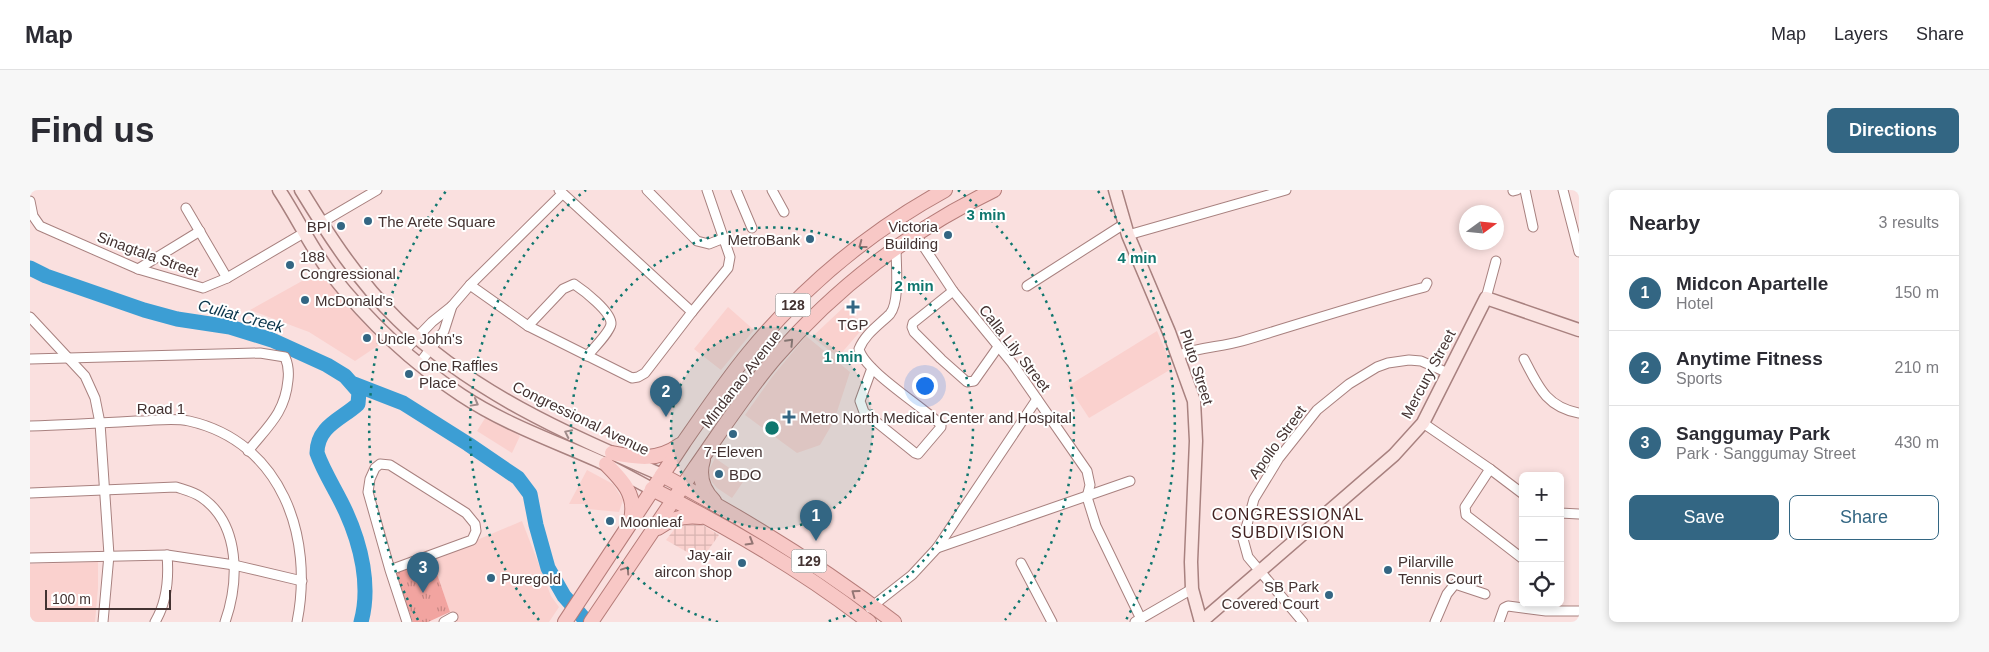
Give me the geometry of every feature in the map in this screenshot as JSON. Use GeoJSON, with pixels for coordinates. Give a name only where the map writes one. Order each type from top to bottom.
{"type":"FeatureCollection","features":[{"type":"Feature","properties":{"kind":"main road","name":"Mindanao Avenue"},"geometry":{"type":"LineString","coordinates":[[567,619],[652,489],[729,377],[765,334],[795,302],[860,246],[945,190]]}},
{"type":"Feature","properties":{"kind":"main road","name":"Mindanao Avenue"},"geometry":{"type":"LineString","coordinates":[[590,622],[746,394],[785,347],[832,301],[896,248],[942,218],[994,190]]}},
{"type":"Feature","properties":{"kind":"main road"},"geometry":{"type":"LineString","coordinates":[[931,198],[942,218]]}},
{"type":"Feature","properties":{"kind":"main road"},"geometry":{"type":"LineString","coordinates":[[631,522],[633,505],[629,491],[609,459],[653,458],[667,453],[685,441]]}},
{"type":"Feature","properties":{"kind":"main road"},"geometry":{"type":"LineString","coordinates":[[707,450],[701,467],[701,480],[707,492],[720,507]]}},
{"type":"Feature","properties":{"kind":"main road","name":"Congressional Avenue"},"geometry":{"type":"LineString","coordinates":[[662,475],[802,556],[894,622]]}},
{"type":"Feature","properties":{"kind":"main road","name":"Congressional Avenue"},"geometry":{"type":"LineString","coordinates":[[652,489],[708,518],[783,562],[866,619]]}},
{"type":"Feature","properties":{"kind":"main road"},"geometry":{"type":"LineString","coordinates":[[650,535],[664,524],[676,518],[691,516],[708,518]]}},
{"type":"Feature","properties":{"kind":"street","name":"Congressional Avenue"},"geometry":{"type":"LineString","coordinates":[[279,190],[304,234],[330,272],[358,307],[419,364],[462,396],[510,423],[609,459],[662,475]]}},
{"type":"Feature","properties":{"kind":"street","name":"Congressional Avenue"},"geometry":{"type":"LineString","coordinates":[[300,190],[321,223],[366,285],[417,338],[471,379],[512,405],[609,459],[652,489]]}},
{"type":"Feature","properties":{"kind":"street","name":"Sinagtala Street"},"geometry":{"type":"LineString","coordinates":[[30,201],[33,216],[40,226],[138,269],[198,288],[227,278],[377,190]]}},
{"type":"Feature","properties":{"kind":"street"},"geometry":{"type":"LineString","coordinates":[[646,190],[697,241],[709,244],[724,238]]}},
{"type":"Feature","properties":{"kind":"street"},"geometry":{"type":"LineString","coordinates":[[470,285],[528,326],[632,378],[638,377],[644,373],[728,268],[730,257],[706,190]]}},
{"type":"Feature","properties":{"kind":"street"},"geometry":{"type":"LineString","coordinates":[[736,190],[752,228]]}},
{"type":"Feature","properties":{"kind":"street"},"geometry":{"type":"LineString","coordinates":[[772,190],[784,212]]}},
{"type":"Feature","properties":{"kind":"street","name":"Pluto Street"},"geometry":{"type":"LineString","coordinates":[[1115,190],[1126,229],[1178,355],[1194,401],[1196,418],[1192,589],[1201,622]]}},
{"type":"Feature","properties":{"kind":"street"},"geometry":{"type":"LineString","coordinates":[[1027,286],[1126,229],[1286,190]]}},
{"type":"Feature","properties":{"kind":"street"},"geometry":{"type":"LineString","coordinates":[[1525,190],[1533,227]]}},
{"type":"Feature","properties":{"kind":"street"},"geometry":{"type":"LineString","coordinates":[[1563,190],[1579,252]]}},
{"type":"Feature","properties":{"kind":"street"},"geometry":{"type":"LineString","coordinates":[[404,351],[432,322],[452,306],[560,192],[692,312]]}},
{"type":"Feature","properties":{"kind":"street"},"geometry":{"type":"LineString","coordinates":[[186,208],[227,278]]}},
{"type":"Feature","properties":{"kind":"street"},"geometry":{"type":"LineString","coordinates":[[138,269],[200,231]]}},
{"type":"Feature","properties":{"kind":"street","name":"Calla Lily Street"},"geometry":{"type":"LineString","coordinates":[[916,234],[953,292],[1012,363],[1087,472],[1090,485],[1087,497],[1096,526],[1138,620]]}},
{"type":"Feature","properties":{"kind":"street"},"geometry":{"type":"LineString","coordinates":[[872,368],[860,401],[860,406],[864,412],[914,453],[918,454],[941,425],[872,368],[860,354],[859,350],[872,331],[893,308],[897,278],[896,248]]}},
{"type":"Feature","properties":{"kind":"street","name":"Mercury Street"},"geometry":{"type":"LineString","coordinates":[[1201,622],[1394,455],[1423,423],[1486,298],[1496,261]]}},
{"type":"Feature","properties":{"kind":"street"},"geometry":{"type":"LineString","coordinates":[[1178,355],[1196,349],[1235,343],[1295,326],[1367,302],[1425,287],[1427,283]]}},
{"type":"Feature","properties":{"kind":"street"},"geometry":{"type":"LineString","coordinates":[[528,326],[563,289],[574,284],[607,312],[610,320],[609,329],[588,356]]}},
{"type":"Feature","properties":{"kind":"street"},"geometry":{"type":"LineString","coordinates":[[953,292],[914,323],[912,327],[914,332],[967,382],[974,381],[998,347]]}},
{"type":"Feature","properties":{"kind":"street"},"geometry":{"type":"LineString","coordinates":[[1486,298],[1579,330]]}},
{"type":"Feature","properties":{"kind":"street"},"geometry":{"type":"LineString","coordinates":[[419,364],[444,331],[452,306]]}},
{"type":"Feature","properties":{"kind":"street"},"geometry":{"type":"LineString","coordinates":[[30,317],[85,376],[93,390],[100,423],[109,555],[104,622]]}},
{"type":"Feature","properties":{"kind":"street"},"geometry":{"type":"LineString","coordinates":[[30,359],[260,353],[285,357],[288,375],[286,397],[282,408],[276,418],[248,450]]}},
{"type":"Feature","properties":{"kind":"street","name":"Apollo Street"},"geometry":{"type":"LineString","coordinates":[[1303,622],[1248,557],[1243,539],[1254,500],[1279,458],[1317,410],[1349,384],[1377,367],[1388,363],[1409,360],[1421,361],[1448,373]]}},
{"type":"Feature","properties":{"kind":"street"},"geometry":{"type":"LineString","coordinates":[[1524,360],[1540,388],[1555,405],[1579,413]]}},
{"type":"Feature","properties":{"kind":"street"},"geometry":{"type":"LineString","coordinates":[[866,619],[872,605],[912,575],[937,548],[1037,399]]}},
{"type":"Feature","properties":{"kind":"street","name":"Road 1"},"geometry":{"type":"LineString","coordinates":[[30,426],[188,420],[219,432],[248,450],[273,478],[290,510],[300,545],[302,581],[297,622]]}},
{"type":"Feature","properties":{"kind":"street"},"geometry":{"type":"LineString","coordinates":[[1423,423],[1490,468],[1519,491]]}},
{"type":"Feature","properties":{"kind":"street"},"geometry":{"type":"LineString","coordinates":[[390,570],[472,540],[476,536],[474,524],[466,513],[390,465],[380,464],[375,468],[370,479],[368,492],[390,570],[407,622]]}},
{"type":"Feature","properties":{"kind":"street"},"geometry":{"type":"LineString","coordinates":[[1490,468],[1464,507],[1464,511],[1466,515],[1519,556]]}},
{"type":"Feature","properties":{"kind":"street"},"geometry":{"type":"LineString","coordinates":[[937,548],[1130,481]]}},
{"type":"Feature","properties":{"kind":"street"},"geometry":{"type":"LineString","coordinates":[[30,493],[176,487],[202,498],[218,514],[230,538],[234,565],[233,590],[225,622]]}},
{"type":"Feature","properties":{"kind":"street"},"geometry":{"type":"LineString","coordinates":[[1564,513],[1579,514]]}},
{"type":"Feature","properties":{"kind":"street"},"geometry":{"type":"LineString","coordinates":[[30,558],[167,555],[234,565],[302,581]]}},
{"type":"Feature","properties":{"kind":"street"},"geometry":{"type":"LineString","coordinates":[[154,622],[159,613],[166,590],[167,555]]}},
{"type":"Feature","properties":{"kind":"street"},"geometry":{"type":"LineString","coordinates":[[1020,563],[1052,622]]}},
{"type":"Feature","properties":{"kind":"street"},"geometry":{"type":"LineString","coordinates":[[1436,622],[1447,594],[1455,584],[1486,594]]}},
{"type":"Feature","properties":{"kind":"street"},"geometry":{"type":"LineString","coordinates":[[1138,620],[1192,589]]}},
{"type":"Feature","properties":{"kind":"street"},"geometry":{"type":"LineString","coordinates":[[1499,622],[1506,606],[1546,611],[1579,611]]}},
{"type":"Feature","properties":{"kind":"shaded area"},"geometry":{"type":"Polygon","coordinates":[[[320,271],[382,343],[355,361],[309,332],[250,310],[320,271]]]}},
{"type":"Feature","properties":{"kind":"shaded area"},"geometry":{"type":"Polygon","coordinates":[[[845,306],[864,327],[838,357],[812,337],[845,306]]]}},
{"type":"Feature","properties":{"kind":"shaded area"},"geometry":{"type":"Polygon","coordinates":[[[728,307],[754,330],[721,370],[694,349],[728,307]]]}},
{"type":"Feature","properties":{"kind":"shaded area"},"geometry":{"type":"Polygon","coordinates":[[[1157,331],[1173,368],[1089,418],[1068,386],[1157,331]]]}},
{"type":"Feature","properties":{"kind":"shaded area"},"geometry":{"type":"Polygon","coordinates":[[[806,336],[850,372],[834,421],[820,445],[797,453],[745,415],[772,377],[806,336]]]}},
{"type":"Feature","properties":{"kind":"shaded area"},"geometry":{"type":"Polygon","coordinates":[[[487,415],[520,436],[512,453],[477,431],[487,415]]]}},
{"type":"Feature","properties":{"kind":"shaded area"},"geometry":{"type":"Polygon","coordinates":[[[715,458],[745,479],[732,498],[717,488],[712,482],[708,472],[715,458]]]}},
{"type":"Feature","properties":{"kind":"shaded area"},"geometry":{"type":"Polygon","coordinates":[[[587,470],[613,484],[623,500],[619,512],[588,509],[584,504],[569,504],[587,470]]]}},
{"type":"Feature","properties":{"kind":"shaded area"},"geometry":{"type":"Polygon","coordinates":[[[693,519],[719,535],[701,560],[666,540],[680,522],[693,519]]]}},
{"type":"Feature","properties":{"kind":"shaded area","name":"Puregold"},"geometry":{"type":"Polygon","coordinates":[[[522,521],[551,596],[559,607],[549,622],[457,622],[450,612],[432,559],[522,521]]]}},
{"type":"Feature","properties":{"kind":"shaded area"},"geometry":{"type":"Polygon","coordinates":[[[98,562],[95,622],[30,622],[30,564],[98,562]]]}},
{"type":"Feature","properties":{"kind":"green space"},"geometry":{"type":"Polygon","coordinates":[[[432,559],[450,612],[428,622],[413,622],[395,573],[432,559]]]}},
{"type":"Feature","properties":{"kind":"waterway","name":"Culiat Creek"},"geometry":{"type":"LineString","coordinates":[[30,268],[46,276],[144,310],[177,319],[230,327],[272,340],[327,365],[345,376],[359,392],[358,404],[326,430],[321,436],[317,453],[346,512],[360,552],[365,580],[364,608],[361,622]]}},
{"type":"Feature","properties":{"kind":"waterway"},"geometry":{"type":"LineString","coordinates":[[354,384],[403,403],[518,478],[530,494],[548,568],[564,596],[587,622]]}},
{"type":"Feature","properties":{"kind":"place","name":"The Arete Square"},"geometry":{"type":"Point","coordinates":[368,221]}},
{"type":"Feature","properties":{"kind":"place","name":"BPI"},"geometry":{"type":"Point","coordinates":[341,226]}},
{"type":"Feature","properties":{"kind":"place","name":"Victoria Building"},"geometry":{"type":"Point","coordinates":[948,235]}},
{"type":"Feature","properties":{"kind":"place","name":"MetroBank"},"geometry":{"type":"Point","coordinates":[810,239]}},
{"type":"Feature","properties":{"kind":"place","name":"188 Congressional"},"geometry":{"type":"Point","coordinates":[290,265]}},
{"type":"Feature","properties":{"kind":"place","name":"McDonald's"},"geometry":{"type":"Point","coordinates":[305,300]}},
{"type":"Feature","properties":{"kind":"place","name":"TGP"},"geometry":{"type":"Point","coordinates":[853,307]}},
{"type":"Feature","properties":{"kind":"place","name":"Uncle John's"},"geometry":{"type":"Point","coordinates":[367,338]}},
{"type":"Feature","properties":{"kind":"place","name":"One Raffles Place"},"geometry":{"type":"Point","coordinates":[409,374]}},
{"type":"Feature","properties":{"kind":"place","name":"Anytime Fitness"},"geometry":{"type":"Point","coordinates":[666,417]}},
{"type":"Feature","properties":{"kind":"place","name":"Metro North Medical Center and Hospital"},"geometry":{"type":"Point","coordinates":[789,417]}},
{"type":"Feature","properties":{"kind":"place","name":"7-Eleven"},"geometry":{"type":"Point","coordinates":[733,434]}},
{"type":"Feature","properties":{"kind":"place","name":"BDO"},"geometry":{"type":"Point","coordinates":[719,474]}},
{"type":"Feature","properties":{"kind":"place","name":"Moonleaf"},"geometry":{"type":"Point","coordinates":[610,521]}},
{"type":"Feature","properties":{"kind":"place","name":"Midcon Apartelle"},"geometry":{"type":"Point","coordinates":[816,541]}},
{"type":"Feature","properties":{"kind":"place","name":"Jay-air aircon shop"},"geometry":{"type":"Point","coordinates":[742,563]}},
{"type":"Feature","properties":{"kind":"place","name":"Pilarville Tennis Court"},"geometry":{"type":"Point","coordinates":[1388,570]}},
{"type":"Feature","properties":{"kind":"place","name":"Puregold"},"geometry":{"type":"Point","coordinates":[491,578]}},
{"type":"Feature","properties":{"kind":"place","name":"Sanggumay Park"},"geometry":{"type":"Point","coordinates":[423,593]}},
{"type":"Feature","properties":{"kind":"place","name":"SB Park Covered Court"},"geometry":{"type":"Point","coordinates":[1329,595]}},
{"type":"Feature","properties":{"kind":"district","name":"CONGRESSIONAL SUBDIVISION"},"geometry":{"type":"Point","coordinates":[1288,523]}}]}
